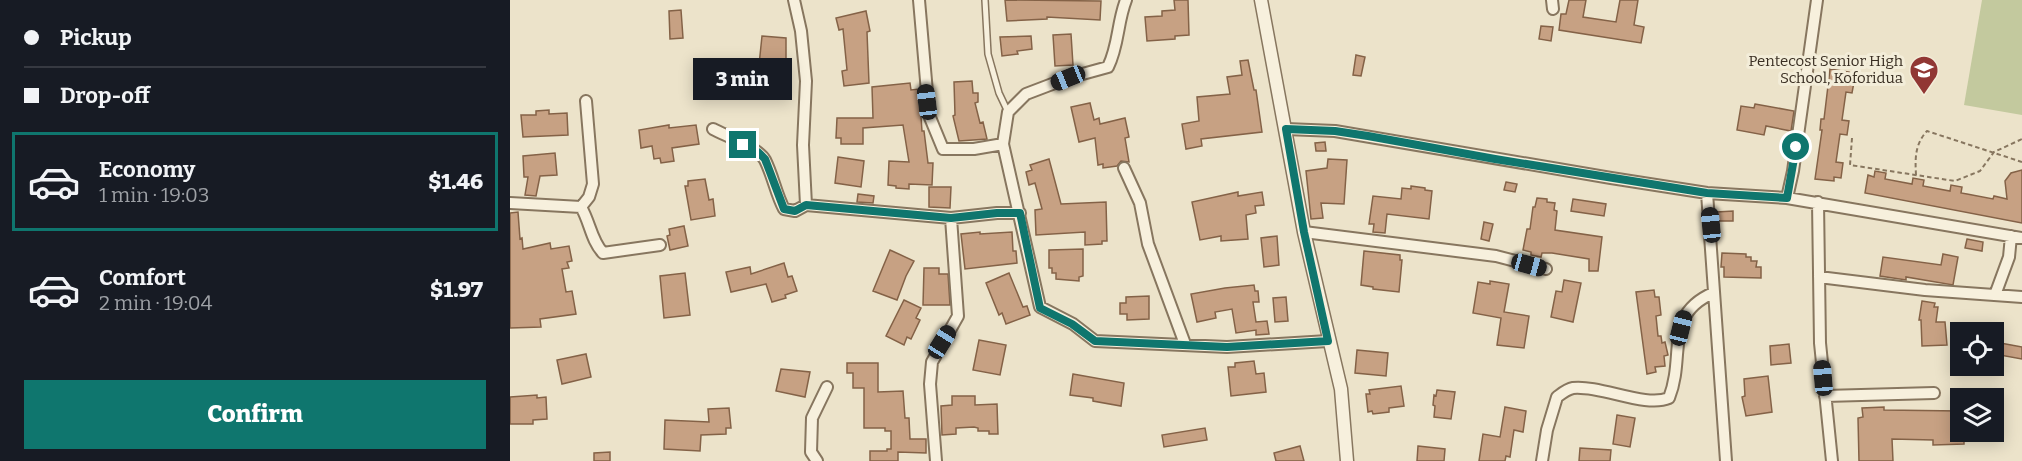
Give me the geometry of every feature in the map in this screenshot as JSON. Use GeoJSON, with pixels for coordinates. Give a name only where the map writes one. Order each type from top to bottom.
{"type":"FeatureCollection","features":[{"type":"Feature","properties":{"kind":"street"},"geometry":{"type":"LineString","coordinates":[[794,0],[801,31],[806,81],[803,145],[806,205]]}},
{"type":"Feature","properties":{"kind":"street"},"geometry":{"type":"LineString","coordinates":[[919,0],[929,115],[943,149],[974,149],[1003,144]]}},
{"type":"Feature","properties":{"kind":"street"},"geometry":{"type":"LineString","coordinates":[[1126,0],[1121,12],[1116,52],[1108,67],[1068,78],[1026,94],[1008,112],[1003,144],[1040,308],[1072,324],[1095,341],[1227,347],[1328,341]]}},
{"type":"Feature","properties":{"kind":"street"},"geometry":{"type":"LineString","coordinates":[[1260,0],[1304,232],[1341,389],[1347,461]]}},
{"type":"Feature","properties":{"kind":"street"},"geometry":{"type":"LineString","coordinates":[[1787,198],[1793,171],[1817,0]]}},
{"type":"Feature","properties":{"kind":"street"},"geometry":{"type":"LineString","coordinates":[[581,207],[589,197],[592,184],[586,100]]}},
{"type":"Feature","properties":{"kind":"street"},"geometry":{"type":"LineString","coordinates":[[712,129],[758,152],[765,159],[784,209],[795,211],[806,205],[951,218],[1020,213]]}},
{"type":"Feature","properties":{"kind":"street"},"geometry":{"type":"LineString","coordinates":[[1286,129],[1345,132],[1707,193],[1818,202],[2022,238]]}},
{"type":"Feature","properties":{"kind":"street"},"geometry":{"type":"LineString","coordinates":[[1124,168],[1140,203],[1148,244],[1185,344]]}},
{"type":"Feature","properties":{"kind":"street"},"geometry":{"type":"LineString","coordinates":[[1707,193],[1726,461]]}},
{"type":"Feature","properties":{"kind":"street"},"geometry":{"type":"LineString","coordinates":[[1818,202],[1820,343],[1832,461]]}},
{"type":"Feature","properties":{"kind":"street"},"geometry":{"type":"LineString","coordinates":[[510,203],[581,207]]}},
{"type":"Feature","properties":{"kind":"street"},"geometry":{"type":"LineString","coordinates":[[581,207],[596,246],[603,253],[660,245]]}},
{"type":"Feature","properties":{"kind":"street"},"geometry":{"type":"LineString","coordinates":[[936,461],[930,384],[932,362],[958,316],[951,218]]}},
{"type":"Feature","properties":{"kind":"street"},"geometry":{"type":"LineString","coordinates":[[1304,232],[1496,256],[1546,269]]}},
{"type":"Feature","properties":{"kind":"street"},"geometry":{"type":"LineString","coordinates":[[1995,295],[2009,257],[2010,236]]}},
{"type":"Feature","properties":{"kind":"street"},"geometry":{"type":"LineString","coordinates":[[1819,277],[1924,290],[2022,297]]}},
{"type":"Feature","properties":{"kind":"street"},"geometry":{"type":"LineString","coordinates":[[1542,461],[1546,429],[1557,397],[1571,388],[1660,402],[1669,398],[1675,384],[1678,341],[1684,316],[1698,300],[1713,293]]}},
{"type":"Feature","properties":{"kind":"street"},"geometry":{"type":"LineString","coordinates":[[817,461],[811,452],[812,418],[827,387]]}},
{"type":"Feature","properties":{"kind":"street"},"geometry":{"type":"LineString","coordinates":[[1825,396],[1934,393]]}},
{"type":"Feature","properties":{"kind":"lane"},"geometry":{"type":"LineString","coordinates":[[985,0],[988,54],[999,93],[1008,112]]}},
{"type":"Feature","properties":{"kind":"path"},"geometry":{"type":"LineString","coordinates":[[1916,175],[1916,152],[1920,138],[1927,131],[2022,162]]}},
{"type":"Feature","properties":{"kind":"path"},"geometry":{"type":"LineString","coordinates":[[1852,138],[1850,165],[1955,181],[1980,171],[1994,152],[2022,139]]}},
{"type":"Feature","properties":{"kind":"green space"},"geometry":{"type":"Polygon","coordinates":[[[1982,0],[2022,0],[2022,115],[1964,105],[1982,0]]]}},
{"type":"Feature","properties":{"kind":"building"},"geometry":{"type":"Polygon","coordinates":[[[1005,0],[1101,1],[1100,20],[1047,17],[1047,19],[1007,21],[1005,0]]]}},
{"type":"Feature","properties":{"kind":"building"},"geometry":{"type":"Polygon","coordinates":[[[1174,0],[1188,0],[1189,35],[1175,36],[1175,39],[1147,41],[1145,17],[1162,16],[1162,11],[1175,10],[1174,0]]]}},
{"type":"Feature","properties":{"kind":"building"},"geometry":{"type":"Polygon","coordinates":[[[1569,0],[1586,0],[1583,17],[1616,22],[1620,0],[1638,0],[1634,25],[1644,27],[1641,43],[1559,30],[1561,14],[1566,14],[1569,0]]]}},
{"type":"Feature","properties":{"kind":"building"},"geometry":{"type":"Polygon","coordinates":[[[681,10],[683,38],[670,39],[669,11],[681,10]]]}},
{"type":"Feature","properties":{"kind":"building"},"geometry":{"type":"Polygon","coordinates":[[[866,11],[870,31],[867,32],[869,83],[844,86],[842,71],[847,70],[843,29],[839,30],[836,18],[866,11]]]}},
{"type":"Feature","properties":{"kind":"building"},"geometry":{"type":"Polygon","coordinates":[[[1541,26],[1553,27],[1551,41],[1539,39],[1541,26]]]}},
{"type":"Feature","properties":{"kind":"building"},"geometry":{"type":"Polygon","coordinates":[[[1071,34],[1073,65],[1055,66],[1053,35],[1071,34]]]}},
{"type":"Feature","properties":{"kind":"building"},"geometry":{"type":"Polygon","coordinates":[[[762,36],[786,38],[786,60],[779,60],[778,68],[759,65],[762,36]]]}},
{"type":"Feature","properties":{"kind":"building"},"geometry":{"type":"Polygon","coordinates":[[[1031,36],[1032,49],[1002,56],[1000,37],[1031,36]]]}},
{"type":"Feature","properties":{"kind":"building"},"geometry":{"type":"Polygon","coordinates":[[[1356,55],[1365,57],[1361,76],[1353,75],[1356,55]]]}},
{"type":"Feature","properties":{"kind":"building"},"geometry":{"type":"Polygon","coordinates":[[[1248,60],[1254,90],[1256,90],[1262,132],[1201,139],[1202,146],[1186,149],[1182,124],[1199,121],[1197,97],[1230,94],[1227,77],[1242,75],[1240,61],[1248,60]]]}},
{"type":"Feature","properties":{"kind":"building"},"geometry":{"type":"Polygon","coordinates":[[[1830,69],[1849,72],[1848,76],[1855,77],[1852,93],[1846,92],[1842,120],[1849,121],[1847,135],[1840,134],[1836,162],[1843,163],[1841,178],[1834,177],[1834,181],[1815,179],[1822,130],[1820,130],[1821,119],[1824,119],[1830,69]]]}},
{"type":"Feature","properties":{"kind":"building"},"geometry":{"type":"Polygon","coordinates":[[[972,81],[973,93],[978,93],[978,102],[975,103],[987,139],[959,141],[953,116],[955,115],[954,82],[972,81]]]}},
{"type":"Feature","properties":{"kind":"building"},"geometry":{"type":"Polygon","coordinates":[[[910,83],[911,90],[919,89],[922,131],[924,131],[928,163],[933,163],[932,185],[909,184],[909,189],[888,185],[889,161],[909,162],[903,125],[863,128],[863,144],[841,144],[841,138],[836,138],[837,118],[873,118],[872,87],[910,83]]]}},
{"type":"Feature","properties":{"kind":"building"},"geometry":{"type":"Polygon","coordinates":[[[1090,103],[1094,120],[1099,118],[1100,124],[1125,118],[1129,137],[1125,138],[1129,162],[1121,161],[1117,166],[1103,168],[1103,164],[1098,165],[1095,138],[1079,142],[1071,107],[1090,103]]]}},
{"type":"Feature","properties":{"kind":"building"},"geometry":{"type":"Polygon","coordinates":[[[1755,104],[1794,111],[1791,131],[1766,126],[1764,135],[1737,130],[1741,106],[1754,108],[1755,104]]]}},
{"type":"Feature","properties":{"kind":"building"},"geometry":{"type":"Polygon","coordinates":[[[549,110],[549,114],[567,113],[568,135],[523,137],[521,115],[536,115],[536,111],[549,110]]]}},
{"type":"Feature","properties":{"kind":"building"},"geometry":{"type":"Polygon","coordinates":[[[669,125],[669,128],[696,125],[699,144],[672,148],[674,161],[661,163],[660,158],[654,159],[652,146],[641,148],[639,130],[669,125]]]}},
{"type":"Feature","properties":{"kind":"building"},"geometry":{"type":"Polygon","coordinates":[[[1325,142],[1326,151],[1316,151],[1315,143],[1325,142]]]}},
{"type":"Feature","properties":{"kind":"building"},"geometry":{"type":"Polygon","coordinates":[[[555,153],[557,175],[540,176],[536,196],[525,195],[528,177],[524,177],[523,156],[555,153]]]}},
{"type":"Feature","properties":{"kind":"building"},"geometry":{"type":"Polygon","coordinates":[[[838,157],[864,161],[861,187],[835,183],[838,157]]]}},
{"type":"Feature","properties":{"kind":"building"},"geometry":{"type":"Polygon","coordinates":[[[1049,159],[1061,204],[1106,202],[1107,241],[1102,241],[1102,244],[1085,245],[1085,232],[1036,235],[1035,210],[1042,209],[1035,183],[1029,185],[1026,172],[1032,170],[1030,165],[1049,159]]]}},
{"type":"Feature","properties":{"kind":"building"},"geometry":{"type":"Polygon","coordinates":[[[1328,159],[1347,160],[1344,204],[1321,203],[1323,218],[1311,219],[1306,171],[1327,168],[1328,159]]]}},
{"type":"Feature","properties":{"kind":"building"},"geometry":{"type":"Polygon","coordinates":[[[2022,170],[2022,223],[1865,193],[1868,175],[1874,177],[1875,171],[1886,173],[1885,179],[1912,184],[1913,178],[1924,180],[1923,186],[1950,191],[1951,185],[1962,187],[1961,193],[1993,199],[1994,196],[2007,199],[2005,181],[2011,173],[2022,170]]]}},
{"type":"Feature","properties":{"kind":"building"},"geometry":{"type":"Polygon","coordinates":[[[705,179],[709,200],[713,199],[715,216],[691,220],[685,186],[688,186],[688,181],[705,179]]]}},
{"type":"Feature","properties":{"kind":"building"},"geometry":{"type":"Polygon","coordinates":[[[1506,182],[1517,184],[1515,192],[1504,190],[1506,182]]]}},
{"type":"Feature","properties":{"kind":"building"},"geometry":{"type":"Polygon","coordinates":[[[1411,186],[1432,191],[1429,219],[1387,214],[1385,233],[1373,232],[1374,224],[1369,224],[1373,196],[1401,199],[1402,188],[1411,189],[1411,186]]]}},
{"type":"Feature","properties":{"kind":"building"},"geometry":{"type":"Polygon","coordinates":[[[929,187],[951,187],[950,208],[929,207],[929,187]]]}},
{"type":"Feature","properties":{"kind":"building"},"geometry":{"type":"Polygon","coordinates":[[[1238,192],[1238,196],[1262,192],[1264,205],[1255,206],[1256,213],[1246,215],[1248,239],[1221,241],[1221,236],[1200,240],[1192,202],[1238,192]]]}},
{"type":"Feature","properties":{"kind":"building"},"geometry":{"type":"Polygon","coordinates":[[[858,194],[874,196],[873,203],[857,202],[858,194]]]}},
{"type":"Feature","properties":{"kind":"building"},"geometry":{"type":"Polygon","coordinates":[[[1537,198],[1555,203],[1554,210],[1557,211],[1555,230],[1602,237],[1598,271],[1589,271],[1589,259],[1552,253],[1542,253],[1541,257],[1523,250],[1537,198]]]}},
{"type":"Feature","properties":{"kind":"building"},"geometry":{"type":"Polygon","coordinates":[[[1573,199],[1606,204],[1604,216],[1571,211],[1573,199]]]}},
{"type":"Feature","properties":{"kind":"building"},"geometry":{"type":"Polygon","coordinates":[[[1733,211],[1733,221],[1717,221],[1717,212],[1733,211]]]}},
{"type":"Feature","properties":{"kind":"building"},"geometry":{"type":"Polygon","coordinates":[[[518,212],[523,249],[550,243],[551,249],[569,246],[572,261],[567,262],[569,268],[562,269],[566,292],[572,291],[576,314],[540,319],[541,327],[510,328],[510,213],[518,212]]]}},
{"type":"Feature","properties":{"kind":"building"},"geometry":{"type":"Polygon","coordinates":[[[1484,222],[1493,224],[1489,241],[1481,239],[1484,222]]]}},
{"type":"Feature","properties":{"kind":"building"},"geometry":{"type":"Polygon","coordinates":[[[684,226],[688,246],[670,250],[667,236],[670,235],[669,229],[684,226]]]}},
{"type":"Feature","properties":{"kind":"building"},"geometry":{"type":"Polygon","coordinates":[[[980,232],[980,234],[1012,232],[1013,251],[1016,251],[1017,263],[965,269],[961,234],[980,232]]]}},
{"type":"Feature","properties":{"kind":"building"},"geometry":{"type":"Polygon","coordinates":[[[1277,236],[1279,265],[1264,267],[1261,238],[1277,236]]]}},
{"type":"Feature","properties":{"kind":"building"},"geometry":{"type":"Polygon","coordinates":[[[1967,239],[1983,242],[1982,251],[1965,248],[1967,239]]]}},
{"type":"Feature","properties":{"kind":"building"},"geometry":{"type":"Polygon","coordinates":[[[1083,249],[1083,276],[1079,277],[1079,281],[1056,279],[1056,273],[1052,273],[1052,268],[1049,268],[1049,250],[1083,249]]]}},
{"type":"Feature","properties":{"kind":"building"},"geometry":{"type":"Polygon","coordinates":[[[890,250],[914,261],[897,300],[873,291],[890,250]]]}},
{"type":"Feature","properties":{"kind":"building"},"geometry":{"type":"Polygon","coordinates":[[[1364,251],[1400,255],[1400,260],[1402,260],[1399,292],[1361,285],[1364,251]]]}},
{"type":"Feature","properties":{"kind":"building"},"geometry":{"type":"Polygon","coordinates":[[[1722,253],[1746,254],[1746,257],[1751,257],[1751,261],[1757,261],[1756,267],[1761,267],[1761,278],[1724,277],[1724,267],[1721,267],[1722,253]]]}},
{"type":"Feature","properties":{"kind":"building"},"geometry":{"type":"Polygon","coordinates":[[[1943,254],[1958,257],[1953,285],[1906,277],[1906,280],[1880,276],[1883,257],[1941,265],[1943,254]]]}},
{"type":"Feature","properties":{"kind":"building"},"geometry":{"type":"Polygon","coordinates":[[[784,263],[788,277],[792,276],[797,291],[785,295],[786,298],[772,302],[766,284],[731,292],[726,272],[750,267],[751,274],[784,263]]]}},
{"type":"Feature","properties":{"kind":"building"},"geometry":{"type":"Polygon","coordinates":[[[924,268],[939,268],[939,274],[948,274],[950,305],[923,305],[924,268]]]}},
{"type":"Feature","properties":{"kind":"building"},"geometry":{"type":"Polygon","coordinates":[[[685,273],[690,315],[664,318],[660,276],[685,273]]]}},
{"type":"Feature","properties":{"kind":"building"},"geometry":{"type":"Polygon","coordinates":[[[1009,273],[1023,307],[1027,306],[1030,315],[1006,324],[1002,313],[999,315],[986,283],[1009,273]]]}},
{"type":"Feature","properties":{"kind":"building"},"geometry":{"type":"Polygon","coordinates":[[[1564,280],[1581,283],[1573,322],[1551,317],[1556,291],[1562,292],[1564,280]]]}},
{"type":"Feature","properties":{"kind":"building"},"geometry":{"type":"Polygon","coordinates":[[[1490,281],[1509,284],[1504,312],[1529,316],[1524,348],[1497,345],[1501,318],[1473,313],[1478,282],[1490,284],[1490,281]]]}},
{"type":"Feature","properties":{"kind":"building"},"geometry":{"type":"Polygon","coordinates":[[[1254,285],[1255,291],[1258,291],[1259,302],[1253,302],[1256,322],[1267,321],[1269,334],[1256,335],[1256,330],[1236,333],[1232,309],[1215,312],[1216,318],[1197,322],[1191,294],[1254,285]]]}},
{"type":"Feature","properties":{"kind":"building"},"geometry":{"type":"Polygon","coordinates":[[[1654,290],[1655,297],[1659,297],[1661,315],[1656,316],[1658,336],[1661,336],[1662,343],[1665,342],[1668,355],[1664,356],[1665,366],[1655,367],[1656,372],[1647,374],[1636,292],[1654,290]]]}},
{"type":"Feature","properties":{"kind":"building"},"geometry":{"type":"Polygon","coordinates":[[[1149,296],[1149,319],[1127,320],[1127,314],[1120,314],[1120,303],[1126,303],[1126,297],[1149,296]]]}},
{"type":"Feature","properties":{"kind":"building"},"geometry":{"type":"Polygon","coordinates":[[[1286,297],[1288,321],[1275,322],[1273,298],[1286,297]]]}},
{"type":"Feature","properties":{"kind":"building"},"geometry":{"type":"Polygon","coordinates":[[[904,300],[921,308],[916,318],[920,320],[911,339],[907,337],[904,345],[886,336],[904,300]]]}},
{"type":"Feature","properties":{"kind":"building"},"geometry":{"type":"Polygon","coordinates":[[[1922,301],[1935,303],[1934,307],[1938,307],[1936,322],[1945,322],[1947,345],[1922,346],[1921,320],[1919,320],[1922,301]]]}},
{"type":"Feature","properties":{"kind":"building"},"geometry":{"type":"Polygon","coordinates":[[[979,340],[1006,345],[1000,375],[973,370],[979,340]]]}},
{"type":"Feature","properties":{"kind":"building"},"geometry":{"type":"Polygon","coordinates":[[[1789,344],[1791,363],[1771,365],[1770,346],[1789,344]]]}},
{"type":"Feature","properties":{"kind":"building"},"geometry":{"type":"Polygon","coordinates":[[[2004,344],[2022,347],[2022,359],[2004,356],[2004,344]]]}},
{"type":"Feature","properties":{"kind":"building"},"geometry":{"type":"Polygon","coordinates":[[[1357,350],[1388,353],[1386,376],[1355,373],[1357,350]]]}},
{"type":"Feature","properties":{"kind":"building"},"geometry":{"type":"Polygon","coordinates":[[[586,354],[591,377],[562,384],[557,360],[586,354]]]}},
{"type":"Feature","properties":{"kind":"building"},"geometry":{"type":"Polygon","coordinates":[[[1254,361],[1256,374],[1264,373],[1266,392],[1231,396],[1228,367],[1235,367],[1235,363],[1254,361]]]}},
{"type":"Feature","properties":{"kind":"building"},"geometry":{"type":"Polygon","coordinates":[[[847,363],[878,363],[878,392],[903,391],[905,418],[909,418],[910,439],[926,439],[926,453],[898,452],[898,461],[870,461],[870,451],[891,449],[891,431],[885,431],[885,428],[864,428],[864,388],[853,388],[853,373],[847,373],[847,363]]]}},
{"type":"Feature","properties":{"kind":"building"},"geometry":{"type":"Polygon","coordinates":[[[781,369],[810,372],[805,397],[776,391],[781,369]]]}},
{"type":"Feature","properties":{"kind":"building"},"geometry":{"type":"Polygon","coordinates":[[[1073,374],[1124,383],[1121,406],[1093,401],[1093,398],[1070,395],[1073,374]]]}},
{"type":"Feature","properties":{"kind":"building"},"geometry":{"type":"Polygon","coordinates":[[[1768,376],[1772,412],[1746,416],[1742,397],[1745,396],[1744,379],[1768,376]]]}},
{"type":"Feature","properties":{"kind":"building"},"geometry":{"type":"Polygon","coordinates":[[[1401,386],[1404,406],[1389,408],[1389,412],[1373,414],[1372,411],[1368,412],[1366,394],[1370,394],[1369,390],[1401,386]]]}},
{"type":"Feature","properties":{"kind":"building"},"geometry":{"type":"Polygon","coordinates":[[[1437,390],[1455,392],[1451,419],[1434,417],[1434,395],[1436,396],[1437,390]]]}},
{"type":"Feature","properties":{"kind":"building"},"geometry":{"type":"Polygon","coordinates":[[[537,395],[537,398],[546,397],[547,419],[533,420],[533,424],[510,424],[510,397],[537,395]]]}},
{"type":"Feature","properties":{"kind":"building"},"geometry":{"type":"Polygon","coordinates":[[[952,396],[975,396],[975,405],[997,404],[998,434],[978,431],[978,428],[974,427],[956,428],[956,434],[942,435],[941,406],[952,405],[952,396]]]}},
{"type":"Feature","properties":{"kind":"building"},"geometry":{"type":"Polygon","coordinates":[[[1505,407],[1526,411],[1523,432],[1514,430],[1510,457],[1506,456],[1505,461],[1479,461],[1483,434],[1500,437],[1505,407]]]}},
{"type":"Feature","properties":{"kind":"building"},"geometry":{"type":"Polygon","coordinates":[[[729,408],[731,428],[726,428],[726,434],[701,435],[700,451],[664,449],[665,420],[709,422],[708,409],[729,408]]]}},
{"type":"Feature","properties":{"kind":"building"},"geometry":{"type":"Polygon","coordinates":[[[1862,408],[1950,411],[1950,442],[1964,442],[1964,444],[1933,445],[1933,440],[1892,439],[1893,461],[1859,461],[1858,418],[1863,417],[1862,408]]]}},
{"type":"Feature","properties":{"kind":"building"},"geometry":{"type":"Polygon","coordinates":[[[1617,415],[1635,418],[1630,447],[1613,444],[1617,415]]]}},
{"type":"Feature","properties":{"kind":"building"},"geometry":{"type":"Polygon","coordinates":[[[1205,428],[1207,440],[1164,447],[1162,435],[1205,428]]]}},
{"type":"Feature","properties":{"kind":"building"},"geometry":{"type":"Polygon","coordinates":[[[1300,446],[1304,461],[1276,461],[1274,453],[1300,446]]]}},
{"type":"Feature","properties":{"kind":"building"},"geometry":{"type":"Polygon","coordinates":[[[1418,446],[1445,449],[1444,461],[1417,461],[1418,446]]]}},
{"type":"Feature","properties":{"kind":"building"},"geometry":{"type":"Polygon","coordinates":[[[1580,448],[1611,450],[1610,461],[1579,461],[1580,448]]]}},
{"type":"Feature","properties":{"kind":"building"},"geometry":{"type":"Polygon","coordinates":[[[610,452],[610,461],[594,461],[594,453],[610,452]]]}},
{"type":"Feature","properties":{"kind":"place","name":"Pentecost Senior High School, Koforidua"},"geometry":{"type":"Point","coordinates":[1924,96]}},
{"type":"Feature","properties":{"kind":"route"},"geometry":{"type":"LineString","coordinates":[[743,145],[758,152],[765,159],[784,209],[795,211],[806,205],[951,218],[1020,213],[1040,308],[1072,324],[1095,341],[1227,347],[1328,341],[1304,232],[1286,129],[1335,131],[1368,136],[1707,193],[1787,198],[1796,147]]}}]}
